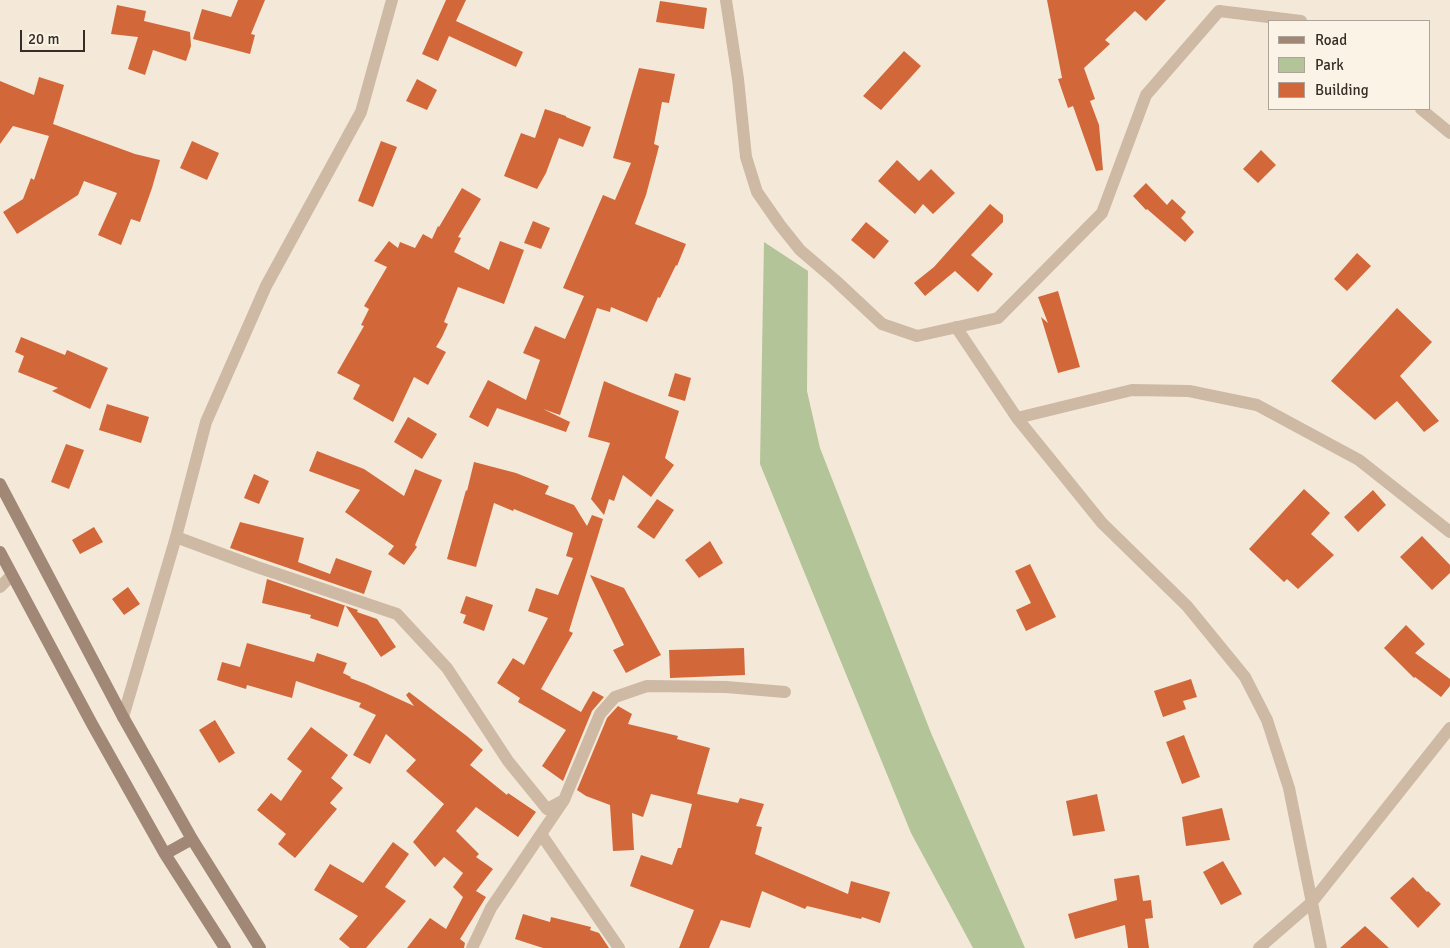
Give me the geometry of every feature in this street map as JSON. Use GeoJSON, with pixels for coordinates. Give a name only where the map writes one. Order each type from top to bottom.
{"type":"FeatureCollection","features":[{"type":"Feature","properties":{"kind":"street"},"geometry":{"type":"LineString","coordinates":[[123,717],[176,537],[206,422],[266,286],[361,112],[392,0]]}},
{"type":"Feature","properties":{"kind":"street"},"geometry":{"type":"LineString","coordinates":[[726,0],[738,79],[746,157],[757,192],[800,250],[882,324],[916,336],[998,318],[1102,213],[1146,95],[1218,6],[1295,20]]}},
{"type":"Feature","properties":{"kind":"street"},"geometry":{"type":"LineString","coordinates":[[1422,110],[1450,132]]}},
{"type":"Feature","properties":{"kind":"street"},"geometry":{"type":"LineString","coordinates":[[956,327],[1017,418],[1102,523],[1187,606],[1245,677],[1267,720],[1289,788],[1321,948]]}},
{"type":"Feature","properties":{"kind":"street"},"geometry":{"type":"LineString","coordinates":[[1017,418],[1132,390],[1189,391],[1257,405],[1358,460],[1450,532]]}},
{"type":"Feature","properties":{"kind":"street"},"geometry":{"type":"LineString","coordinates":[[0,484],[123,717],[192,839],[260,948]]}},
{"type":"Feature","properties":{"kind":"street"},"geometry":{"type":"LineString","coordinates":[[176,537],[256,567],[397,614],[447,668],[508,761],[547,809],[564,800]]}},
{"type":"Feature","properties":{"kind":"street"},"geometry":{"type":"LineString","coordinates":[[0,552],[92,724],[165,854],[225,948]]}},
{"type":"Feature","properties":{"kind":"street"},"geometry":{"type":"LineString","coordinates":[[0,587],[12,575]]}},
{"type":"Feature","properties":{"kind":"street"},"geometry":{"type":"LineString","coordinates":[[472,948],[491,908],[564,800],[600,714],[615,697],[647,686],[726,687],[785,692]]}},
{"type":"Feature","properties":{"kind":"street"},"geometry":{"type":"LineString","coordinates":[[1260,948],[1312,902],[1450,728]]}},
{"type":"Feature","properties":{"kind":"street"},"geometry":{"type":"LineString","coordinates":[[541,834],[619,948]]}},
{"type":"Feature","properties":{"kind":"street"},"geometry":{"type":"LineString","coordinates":[[165,854],[192,839]]}},
{"type":"Feature","properties":{"kind":"green space"},"geometry":{"type":"Polygon","coordinates":[[[764,242],[808,271],[807,391],[820,448],[931,733],[1025,948],[973,948],[911,833],[760,464],[764,242]]]}},
{"type":"Feature","properties":{"kind":"building"},"geometry":{"type":"Polygon","coordinates":[[[238,0],[265,0],[251,34],[255,35],[250,54],[193,39],[202,9],[231,17],[238,0]]]}},
{"type":"Feature","properties":{"kind":"building"},"geometry":{"type":"Polygon","coordinates":[[[446,0],[466,0],[456,21],[523,52],[516,67],[449,36],[438,61],[422,54],[446,0]]]}},
{"type":"Feature","properties":{"kind":"building"},"geometry":{"type":"Polygon","coordinates":[[[1047,0],[1166,0],[1146,21],[1135,11],[1105,40],[1110,44],[1084,68],[1095,99],[1090,101],[1099,125],[1103,170],[1096,171],[1073,106],[1068,108],[1058,79],[1062,78],[1047,0]]]}},
{"type":"Feature","properties":{"kind":"building"},"geometry":{"type":"Polygon","coordinates":[[[660,1],[707,8],[704,29],[656,22],[660,1]]]}},
{"type":"Feature","properties":{"kind":"building"},"geometry":{"type":"Polygon","coordinates":[[[117,5],[146,11],[144,21],[190,32],[191,46],[186,61],[153,50],[145,75],[128,69],[138,37],[111,34],[117,5]]]}},
{"type":"Feature","properties":{"kind":"building"},"geometry":{"type":"Polygon","coordinates":[[[904,51],[921,66],[881,110],[863,96],[904,51]]]}},
{"type":"Feature","properties":{"kind":"building"},"geometry":{"type":"Polygon","coordinates":[[[639,68],[675,74],[669,103],[662,102],[654,144],[659,146],[646,195],[635,224],[686,244],[677,266],[660,298],[658,297],[647,322],[611,307],[610,312],[597,308],[560,415],[543,409],[570,422],[566,432],[497,408],[488,427],[469,417],[488,380],[526,400],[540,360],[523,353],[535,326],[565,339],[584,296],[563,288],[603,195],[615,200],[631,163],[613,158],[639,68]]]}},
{"type":"Feature","properties":{"kind":"building"},"geometry":{"type":"Polygon","coordinates":[[[39,77],[64,85],[53,124],[135,154],[160,160],[140,222],[131,219],[121,245],[98,235],[117,193],[84,181],[78,195],[17,234],[3,212],[23,199],[31,178],[34,180],[49,136],[13,126],[0,144],[0,81],[34,95],[39,77]]]}},
{"type":"Feature","properties":{"kind":"building"},"geometry":{"type":"Polygon","coordinates":[[[417,79],[437,90],[427,110],[406,101],[417,79]]]}},
{"type":"Feature","properties":{"kind":"building"},"geometry":{"type":"Polygon","coordinates":[[[545,109],[591,127],[583,147],[559,138],[546,173],[537,189],[504,176],[521,133],[535,138],[545,109]]]}},
{"type":"Feature","properties":{"kind":"building"},"geometry":{"type":"Polygon","coordinates":[[[192,141],[219,153],[207,180],[180,168],[192,141]]]}},
{"type":"Feature","properties":{"kind":"building"},"geometry":{"type":"Polygon","coordinates":[[[381,141],[397,147],[373,207],[358,201],[381,141]]]}},
{"type":"Feature","properties":{"kind":"building"},"geometry":{"type":"Polygon","coordinates":[[[1261,150],[1276,165],[1258,183],[1243,169],[1261,150]]]}},
{"type":"Feature","properties":{"kind":"building"},"geometry":{"type":"Polygon","coordinates":[[[897,160],[919,181],[931,169],[955,193],[933,214],[923,204],[915,214],[878,181],[897,160]]]}},
{"type":"Feature","properties":{"kind":"building"},"geometry":{"type":"Polygon","coordinates":[[[1146,183],[1167,205],[1172,199],[1186,212],[1181,218],[1194,232],[1185,242],[1146,210],[1133,196],[1146,183]]]}},
{"type":"Feature","properties":{"kind":"building"},"geometry":{"type":"Polygon","coordinates":[[[462,188],[481,199],[458,237],[461,238],[454,252],[489,270],[500,241],[524,250],[504,304],[458,287],[444,322],[448,324],[436,347],[446,352],[428,385],[414,377],[393,422],[353,399],[360,385],[337,373],[364,326],[361,325],[369,309],[364,306],[387,267],[374,261],[389,241],[398,248],[400,242],[415,248],[423,234],[432,239],[462,188]]]}},
{"type":"Feature","properties":{"kind":"building"},"geometry":{"type":"Polygon","coordinates":[[[990,204],[1003,215],[1003,222],[971,255],[993,274],[978,292],[955,271],[925,296],[914,283],[934,267],[990,204]]]}},
{"type":"Feature","properties":{"kind":"building"},"geometry":{"type":"Polygon","coordinates":[[[533,221],[550,228],[541,249],[524,243],[533,221]]]}},
{"type":"Feature","properties":{"kind":"building"},"geometry":{"type":"Polygon","coordinates":[[[866,222],[889,241],[874,259],[851,240],[866,222]]]}},
{"type":"Feature","properties":{"kind":"building"},"geometry":{"type":"Polygon","coordinates":[[[1357,253],[1371,266],[1347,291],[1334,279],[1357,253]]]}},
{"type":"Feature","properties":{"kind":"building"},"geometry":{"type":"Polygon","coordinates":[[[1058,291],[1080,367],[1058,373],[1041,317],[1048,323],[1038,297],[1058,291]]]}},
{"type":"Feature","properties":{"kind":"building"},"geometry":{"type":"Polygon","coordinates":[[[1397,308],[1432,342],[1400,376],[1439,421],[1424,432],[1397,401],[1375,420],[1331,381],[1397,308]]]}},
{"type":"Feature","properties":{"kind":"building"},"geometry":{"type":"Polygon","coordinates":[[[21,337],[65,355],[67,350],[108,368],[90,409],[52,391],[58,388],[18,372],[24,356],[15,352],[21,337]]]}},
{"type":"Feature","properties":{"kind":"building"},"geometry":{"type":"Polygon","coordinates":[[[675,373],[691,378],[685,401],[668,396],[675,373]]]}},
{"type":"Feature","properties":{"kind":"building"},"geometry":{"type":"Polygon","coordinates":[[[604,381],[679,411],[665,458],[674,465],[651,497],[623,475],[614,501],[609,499],[604,515],[591,499],[610,443],[588,437],[604,381]]]}},
{"type":"Feature","properties":{"kind":"building"},"geometry":{"type":"Polygon","coordinates":[[[107,404],[149,417],[141,443],[99,430],[107,404]]]}},
{"type":"Feature","properties":{"kind":"building"},"geometry":{"type":"Polygon","coordinates":[[[408,417],[437,434],[422,459],[394,442],[408,417]]]}},
{"type":"Feature","properties":{"kind":"building"},"geometry":{"type":"Polygon","coordinates":[[[66,444],[84,450],[69,489],[51,482],[66,444]]]}},
{"type":"Feature","properties":{"kind":"building"},"geometry":{"type":"Polygon","coordinates":[[[317,451],[364,469],[404,496],[415,469],[442,480],[415,545],[417,547],[404,565],[388,554],[394,546],[345,512],[360,490],[309,471],[317,451]]]}},
{"type":"Feature","properties":{"kind":"building"},"geometry":{"type":"Polygon","coordinates":[[[474,462],[516,473],[549,486],[545,494],[574,505],[587,526],[592,515],[603,519],[569,631],[573,633],[541,689],[581,712],[593,691],[604,697],[592,711],[563,781],[542,766],[566,730],[518,702],[520,698],[497,683],[513,658],[524,665],[548,618],[528,611],[536,588],[558,595],[573,558],[566,556],[573,533],[494,503],[476,567],[447,559],[474,462]]]}},
{"type":"Feature","properties":{"kind":"building"},"geometry":{"type":"Polygon","coordinates":[[[254,474],[269,481],[259,504],[244,498],[254,474]]]}},
{"type":"Feature","properties":{"kind":"building"},"geometry":{"type":"Polygon","coordinates":[[[1304,489],[1330,513],[1311,534],[1334,555],[1298,589],[1287,579],[1284,582],[1249,549],[1304,489]]]}},
{"type":"Feature","properties":{"kind":"building"},"geometry":{"type":"Polygon","coordinates":[[[1373,490],[1386,505],[1358,532],[1344,517],[1373,490]]]}},
{"type":"Feature","properties":{"kind":"building"},"geometry":{"type":"Polygon","coordinates":[[[657,499],[674,510],[654,539],[637,527],[657,499]]]}},
{"type":"Feature","properties":{"kind":"building"},"geometry":{"type":"Polygon","coordinates":[[[240,522],[304,538],[298,562],[330,574],[336,558],[372,571],[364,594],[230,548],[240,522]]]}},
{"type":"Feature","properties":{"kind":"building"},"geometry":{"type":"Polygon","coordinates":[[[94,527],[103,542],[80,554],[72,540],[94,527]]]}},
{"type":"Feature","properties":{"kind":"building"},"geometry":{"type":"Polygon","coordinates":[[[1422,536],[1450,565],[1450,573],[1432,590],[1400,557],[1422,536]]]}},
{"type":"Feature","properties":{"kind":"building"},"geometry":{"type":"Polygon","coordinates":[[[710,541],[723,563],[699,578],[685,560],[710,541]]]}},
{"type":"Feature","properties":{"kind":"building"},"geometry":{"type":"Polygon","coordinates":[[[1030,564],[1056,617],[1026,631],[1016,610],[1031,603],[1015,571],[1030,564]]]}},
{"type":"Feature","properties":{"kind":"building"},"geometry":{"type":"Polygon","coordinates":[[[590,575],[624,588],[661,655],[626,673],[613,650],[624,645],[590,575]]]}},
{"type":"Feature","properties":{"kind":"building"},"geometry":{"type":"Polygon","coordinates":[[[267,579],[345,606],[338,627],[310,618],[311,615],[262,603],[267,579]]]}},
{"type":"Feature","properties":{"kind":"building"},"geometry":{"type":"Polygon","coordinates":[[[128,587],[140,604],[124,615],[112,599],[128,587]]]}},
{"type":"Feature","properties":{"kind":"building"},"geometry":{"type":"Polygon","coordinates":[[[466,596],[493,605],[484,631],[463,623],[466,615],[460,613],[466,596]]]}},
{"type":"Feature","properties":{"kind":"building"},"geometry":{"type":"Polygon","coordinates":[[[346,606],[377,619],[396,647],[381,657],[346,606]]]}},
{"type":"Feature","properties":{"kind":"building"},"geometry":{"type":"Polygon","coordinates":[[[1406,625],[1425,644],[1415,653],[1450,679],[1450,686],[1441,697],[1414,678],[1384,648],[1406,625]]]}},
{"type":"Feature","properties":{"kind":"building"},"geometry":{"type":"Polygon","coordinates":[[[247,643],[314,662],[317,653],[347,663],[343,673],[350,678],[414,706],[406,695],[409,692],[483,750],[470,765],[507,795],[508,793],[536,812],[518,837],[476,807],[456,831],[479,854],[476,857],[493,869],[476,891],[486,897],[460,939],[465,943],[464,948],[407,948],[430,918],[446,929],[463,897],[453,887],[463,873],[444,857],[435,867],[413,842],[444,804],[406,771],[416,760],[386,734],[370,764],[353,755],[376,715],[359,707],[361,703],[296,681],[292,698],[247,685],[246,689],[217,680],[222,662],[240,667],[247,643]]]}},
{"type":"Feature","properties":{"kind":"building"},"geometry":{"type":"Polygon","coordinates":[[[744,648],[745,675],[670,678],[669,650],[744,648]]]}},
{"type":"Feature","properties":{"kind":"building"},"geometry":{"type":"Polygon","coordinates":[[[1191,679],[1197,697],[1183,701],[1186,709],[1163,717],[1154,691],[1191,679]]]}},
{"type":"Feature","properties":{"kind":"building"},"geometry":{"type":"Polygon","coordinates":[[[618,706],[632,714],[628,724],[678,736],[677,739],[710,748],[697,794],[738,803],[740,798],[764,804],[756,826],[762,827],[755,854],[848,894],[851,881],[890,892],[880,923],[862,917],[861,919],[807,906],[805,909],[762,891],[750,928],[721,920],[709,948],[679,948],[694,910],[630,886],[641,855],[672,865],[678,848],[681,848],[692,804],[651,794],[643,817],[632,813],[634,850],[613,851],[610,805],[586,796],[577,790],[607,718],[618,706]]]}},
{"type":"Feature","properties":{"kind":"building"},"geometry":{"type":"Polygon","coordinates":[[[215,720],[235,753],[219,763],[199,730],[215,720]]]}},
{"type":"Feature","properties":{"kind":"building"},"geometry":{"type":"Polygon","coordinates":[[[311,727],[348,755],[331,778],[343,788],[330,803],[337,809],[295,858],[278,844],[286,834],[257,810],[271,793],[281,801],[302,771],[287,759],[311,727]]]}},
{"type":"Feature","properties":{"kind":"building"},"geometry":{"type":"Polygon","coordinates":[[[1184,735],[1200,777],[1182,784],[1166,742],[1184,735]]]}},
{"type":"Feature","properties":{"kind":"building"},"geometry":{"type":"Polygon","coordinates":[[[1097,794],[1105,831],[1073,836],[1066,801],[1097,794]]]}},
{"type":"Feature","properties":{"kind":"building"},"geometry":{"type":"Polygon","coordinates":[[[1222,808],[1230,840],[1186,846],[1182,817],[1222,808]]]}},
{"type":"Feature","properties":{"kind":"building"},"geometry":{"type":"Polygon","coordinates":[[[393,842],[409,854],[385,887],[406,901],[366,948],[350,948],[339,939],[358,916],[314,890],[330,864],[363,883],[393,842]]]}},
{"type":"Feature","properties":{"kind":"building"},"geometry":{"type":"Polygon","coordinates":[[[1223,861],[1242,894],[1221,905],[1203,872],[1223,861]]]}},
{"type":"Feature","properties":{"kind":"building"},"geometry":{"type":"Polygon","coordinates":[[[1139,875],[1143,901],[1151,900],[1153,918],[1145,919],[1149,948],[1128,948],[1125,925],[1075,939],[1068,914],[1117,900],[1114,879],[1139,875]]]}},
{"type":"Feature","properties":{"kind":"building"},"geometry":{"type":"Polygon","coordinates":[[[1413,877],[1441,904],[1418,928],[1390,898],[1413,877]]]}},
{"type":"Feature","properties":{"kind":"building"},"geometry":{"type":"Polygon","coordinates":[[[523,914],[550,922],[551,917],[591,927],[590,930],[599,933],[609,948],[543,948],[515,939],[523,914]]]}},
{"type":"Feature","properties":{"kind":"building"},"geometry":{"type":"Polygon","coordinates":[[[1365,926],[1389,948],[1340,948],[1365,926]]]}}]}
